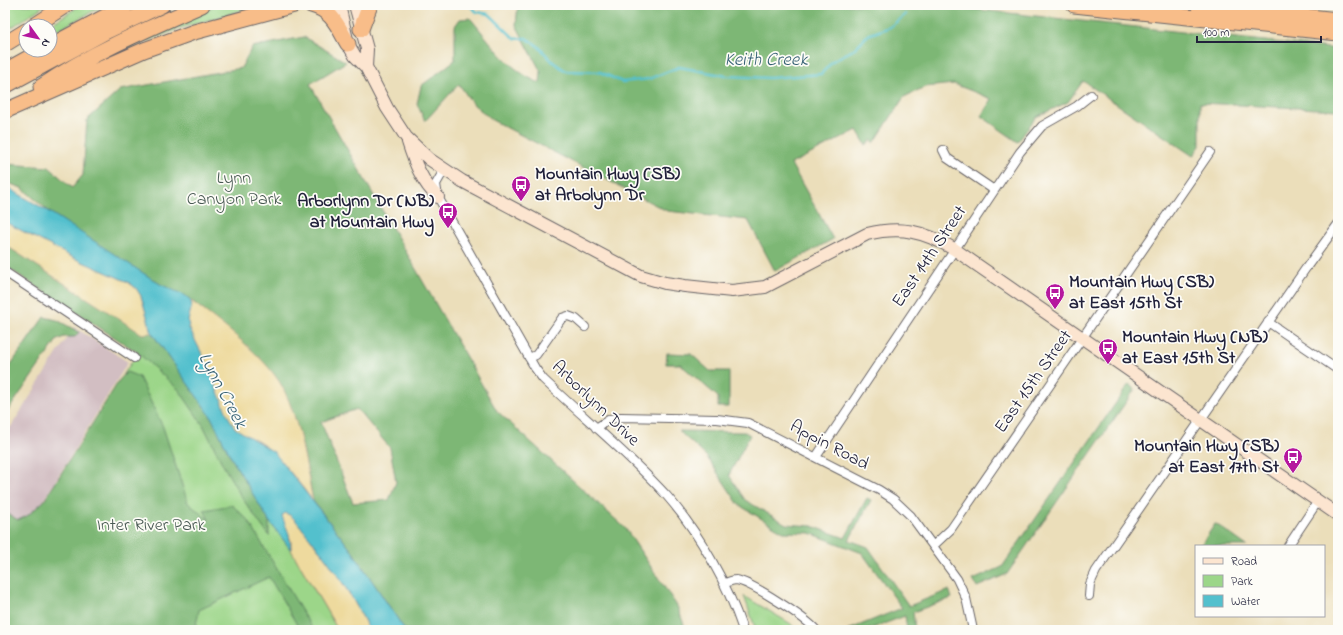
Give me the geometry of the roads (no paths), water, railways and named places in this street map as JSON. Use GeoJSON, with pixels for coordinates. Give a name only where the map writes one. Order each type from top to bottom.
{"type":"FeatureCollection","features":[{"type":"Feature","properties":{"kind":"highway"},"geometry":{"type":"LineString","coordinates":[[46,18],[66,5]]}},
{"type":"Feature","properties":{"kind":"highway"},"geometry":{"type":"LineString","coordinates":[[58,42],[127,5]]}},
{"type":"Feature","properties":{"kind":"highway"},"geometry":{"type":"LineString","coordinates":[[5,86],[107,32],[162,5]]}},
{"type":"Feature","properties":{"kind":"highway"},"geometry":{"type":"LineString","coordinates":[[5,110],[69,68],[136,34],[202,5]]}},
{"type":"Feature","properties":{"kind":"highway"},"geometry":{"type":"LineString","coordinates":[[5,110],[144,50],[194,32],[296,5]]}},
{"type":"Feature","properties":{"kind":"highway"},"geometry":{"type":"LineString","coordinates":[[311,5],[318,7],[330,15],[338,24],[348,44]]}},
{"type":"Feature","properties":{"kind":"highway"},"geometry":{"type":"LineString","coordinates":[[361,29],[370,5]]}},
{"type":"Feature","properties":{"kind":"highway"},"geometry":{"type":"LineString","coordinates":[[1074,5],[1338,33]]}},
{"type":"Feature","properties":{"kind":"highway"},"geometry":{"type":"LineString","coordinates":[[1198,5],[1338,20]]}},
{"type":"Feature","properties":{"kind":"highway"},"geometry":{"type":"LineString","coordinates":[[5,44],[18,36]]}},
{"type":"Feature","properties":{"kind":"highway"},"geometry":{"type":"LineString","coordinates":[[5,71],[29,58]]}},
{"type":"Feature","properties":{"kind":"main road"},"geometry":{"type":"LineString","coordinates":[[339,5],[348,44],[355,56],[366,67],[387,108],[415,148],[444,170],[621,266],[652,280],[672,284],[732,291],[765,287],[867,234],[881,231],[904,230],[923,233],[954,249],[1338,515]]}},
{"type":"Feature","properties":{"kind":"main road"},"geometry":{"type":"LineString","coordinates":[[355,5],[367,49],[366,67]]}},
{"type":"Feature","properties":{"kind":"main road"},"geometry":{"type":"LineString","coordinates":[[406,137],[414,160],[430,190],[438,197]]}},
{"type":"Feature","properties":{"kind":"street","name":"East 14th Street"},"geometry":{"type":"LineString","coordinates":[[816,458],[1020,152],[1042,126],[1077,106],[1091,95]]}},
{"type":"Feature","properties":{"kind":"street"},"geometry":{"type":"LineString","coordinates":[[943,150],[947,158],[994,190]]}},
{"type":"Feature","properties":{"kind":"street","name":"East 15th Street"},"geometry":{"type":"LineString","coordinates":[[933,546],[951,529],[1210,152]]}},
{"type":"Feature","properties":{"kind":"street"},"geometry":{"type":"LineString","coordinates":[[438,197],[436,184],[444,170]]}},
{"type":"Feature","properties":{"kind":"street","name":"Arborlynn Drive"},"geometry":{"type":"LineString","coordinates":[[438,197],[529,358],[543,379],[668,498],[698,540],[724,584],[743,630]]}},
{"type":"Feature","properties":{"kind":"street"},"geometry":{"type":"LineString","coordinates":[[1089,596],[1090,584],[1096,571],[1268,322],[1338,224]]}},
{"type":"Feature","properties":{"kind":"street"},"geometry":{"type":"LineString","coordinates":[[5,272],[134,358]]}},
{"type":"Feature","properties":{"kind":"street"},"geometry":{"type":"LineString","coordinates":[[529,358],[536,355],[562,318],[568,316],[576,319],[585,327]]}},
{"type":"Feature","properties":{"kind":"street"},"geometry":{"type":"LineString","coordinates":[[1268,322],[1338,370]]}},
{"type":"Feature","properties":{"kind":"street","name":"Appin Road"},"geometry":{"type":"LineString","coordinates":[[596,428],[610,419],[621,417],[737,420],[762,429],[893,499],[911,516],[962,588],[973,630]]}},
{"type":"Feature","properties":{"kind":"street"},"geometry":{"type":"LineString","coordinates":[[1289,545],[1318,501]]}},
{"type":"Feature","properties":{"kind":"street"},"geometry":{"type":"LineString","coordinates":[[724,584],[736,580],[750,585],[799,615],[816,630]]}},
{"type":"Feature","properties":{"kind":"water"},"geometry":{"type":"Polygon","coordinates":[[[5,186],[51,213],[160,284],[186,296],[190,300],[192,305],[188,321],[189,328],[205,360],[228,416],[235,428],[274,452],[352,551],[405,630],[369,630],[348,591],[332,567],[296,521],[285,513],[282,516],[289,534],[291,550],[269,521],[232,459],[210,415],[152,333],[141,296],[136,288],[128,282],[76,259],[5,222],[5,186]]]}},
{"type":"Feature","properties":{"kind":"waterway","name":"Keith Creek"},"geometry":{"type":"LineString","coordinates":[[469,5],[477,12],[489,14],[515,39],[526,38],[538,46],[553,62],[566,71],[600,72],[622,82],[649,79],[679,67],[727,76],[770,78],[821,74],[834,60],[853,50],[868,35],[890,27],[906,14]]}},
{"type":"Feature","properties":{"kind":"place","name":"Mountain Hwy (SB) at Arbolynn Dr"},"geometry":{"type":"Point","coordinates":[521,202]}},
{"type":"Feature","properties":{"kind":"place","name":"Arborlynn Dr (NB) at Mountain Hwy"},"geometry":{"type":"Point","coordinates":[448,229]}},
{"type":"Feature","properties":{"kind":"place","name":"Mountain Hwy (SB) at East 15th St"},"geometry":{"type":"Point","coordinates":[1055,310]}},
{"type":"Feature","properties":{"kind":"place","name":"Mountain Hwy (NB) at East 15th St"},"geometry":{"type":"Point","coordinates":[1108,365]}},
{"type":"Feature","properties":{"kind":"place","name":"Mountain Hwy (SB) at East 17th St"},"geometry":{"type":"Point","coordinates":[1293,474]}},
{"type":"Feature","properties":{"kind":"park label","name":"Lynn Canyon Park"},"geometry":{"type":"Point","coordinates":[234,189]}},
{"type":"Feature","properties":{"kind":"park label","name":"Inter River Park"},"geometry":{"type":"Point","coordinates":[151,526]}},
{"type":"Feature","properties":{"kind":"water label","name":"Lynn Creek"},"geometry":{"type":"Point","coordinates":[222,391]}}]}
